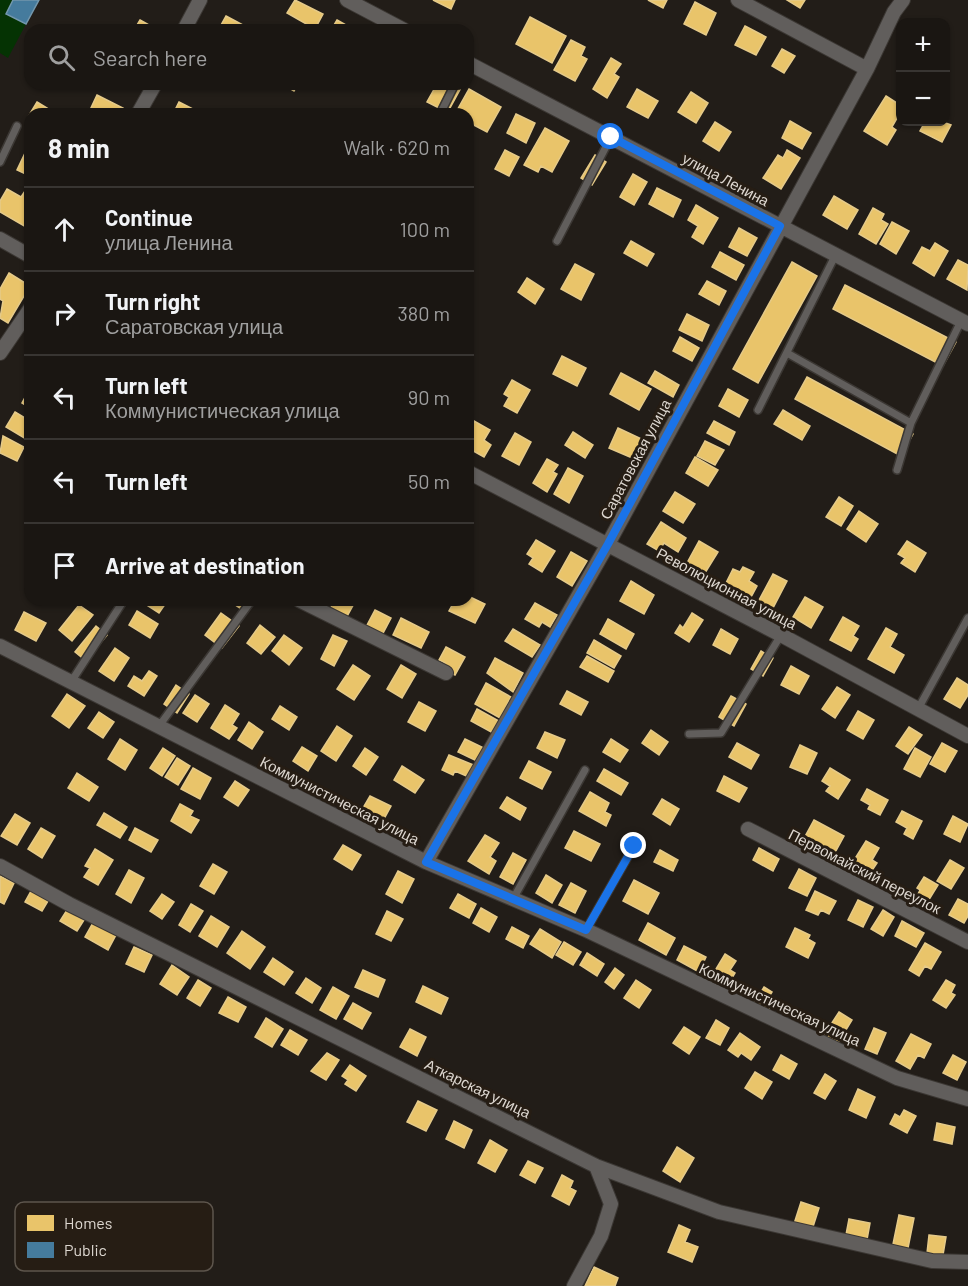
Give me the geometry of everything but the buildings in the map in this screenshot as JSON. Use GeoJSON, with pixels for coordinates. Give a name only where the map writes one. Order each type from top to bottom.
{"type":"FeatureCollection","features":[{"type":"Feature","properties":{"kind":"street"},"geometry":{"type":"LineString","coordinates":[[187,24],[200,0]]}},
{"type":"Feature","properties":{"kind":"street"},"geometry":{"type":"LineString","coordinates":[[347,0],[393,24]]}},
{"type":"Feature","properties":{"kind":"street"},"geometry":{"type":"LineString","coordinates":[[738,0],[867,69]]}},
{"type":"Feature","properties":{"kind":"street","name":"Саратовская улица"},"geometry":{"type":"LineString","coordinates":[[426,862],[608,544],[867,69],[894,12],[903,0]]}},
{"type":"Feature","properties":{"kind":"street","name":"улица Ленина"},"geometry":{"type":"LineString","coordinates":[[474,66],[965,322]]}},
{"type":"Feature","properties":{"kind":"street"},"geometry":{"type":"LineString","coordinates":[[141,108],[152,90]]}},
{"type":"Feature","properties":{"kind":"street"},"geometry":{"type":"LineString","coordinates":[[0,239],[24,253]]}},
{"type":"Feature","properties":{"kind":"street"},"geometry":{"type":"LineString","coordinates":[[0,353],[24,318]]}},
{"type":"Feature","properties":{"kind":"street","name":"Революционная улица"},"geometry":{"type":"LineString","coordinates":[[474,475],[782,635],[968,736]]}},
{"type":"Feature","properties":{"kind":"street"},"geometry":{"type":"LineString","coordinates":[[311,606],[446,674]]}},
{"type":"Feature","properties":{"kind":"street","name":"Коммунистическая улица"},"geometry":{"type":"LineString","coordinates":[[0,646],[426,862],[586,930],[897,1078],[968,1099]]}},
{"type":"Feature","properties":{"kind":"street","name":"Первомайский переулок"},"geometry":{"type":"LineString","coordinates":[[747,829],[968,942]]}},
{"type":"Feature","properties":{"kind":"street","name":"Аткарская улица"},"geometry":{"type":"LineString","coordinates":[[0,867],[596,1166],[719,1212],[932,1261],[968,1262]]}},
{"type":"Feature","properties":{"kind":"street"},"geometry":{"type":"LineString","coordinates":[[574,1286],[601,1236],[611,1204],[596,1166]]}},
{"type":"Feature","properties":{"kind":"lane"},"geometry":{"type":"LineString","coordinates":[[443,108],[452,90]]}},
{"type":"Feature","properties":{"kind":"lane"},"geometry":{"type":"LineString","coordinates":[[0,162],[17,126]]}},
{"type":"Feature","properties":{"kind":"lane"},"geometry":{"type":"LineString","coordinates":[[557,241],[611,137]]}},
{"type":"Feature","properties":{"kind":"lane"},"geometry":{"type":"LineString","coordinates":[[758,410],[835,256]]}},
{"type":"Feature","properties":{"kind":"lane"},"geometry":{"type":"LineString","coordinates":[[897,470],[911,423],[965,322]]}},
{"type":"Feature","properties":{"kind":"lane"},"geometry":{"type":"LineString","coordinates":[[787,353],[911,423]]}},
{"type":"Feature","properties":{"kind":"lane"},"geometry":{"type":"LineString","coordinates":[[71,682],[120,606]]}},
{"type":"Feature","properties":{"kind":"lane"},"geometry":{"type":"LineString","coordinates":[[159,726],[248,606]]}},
{"type":"Feature","properties":{"kind":"lane"},"geometry":{"type":"LineString","coordinates":[[918,709],[968,618]]}},
{"type":"Feature","properties":{"kind":"lane"},"geometry":{"type":"LineString","coordinates":[[689,734],[721,733],[782,635]]}},
{"type":"Feature","properties":{"kind":"lane"},"geometry":{"type":"LineString","coordinates":[[513,898],[585,770]]}},
{"type":"Feature","properties":{"kind":"lane"},"geometry":{"type":"LineString","coordinates":[[586,930],[634,846]]}},
{"type":"Feature","properties":{"kind":"green space"},"geometry":{"type":"Polygon","coordinates":[[[0,0],[13,0],[6,14],[26,24],[8,58],[0,53],[0,0]]]}},
{"type":"Feature","properties":{"kind":"route"},"geometry":{"type":"LineString","coordinates":[[611,137],[780,226],[608,544],[426,862],[586,930],[634,846]]}}]}
